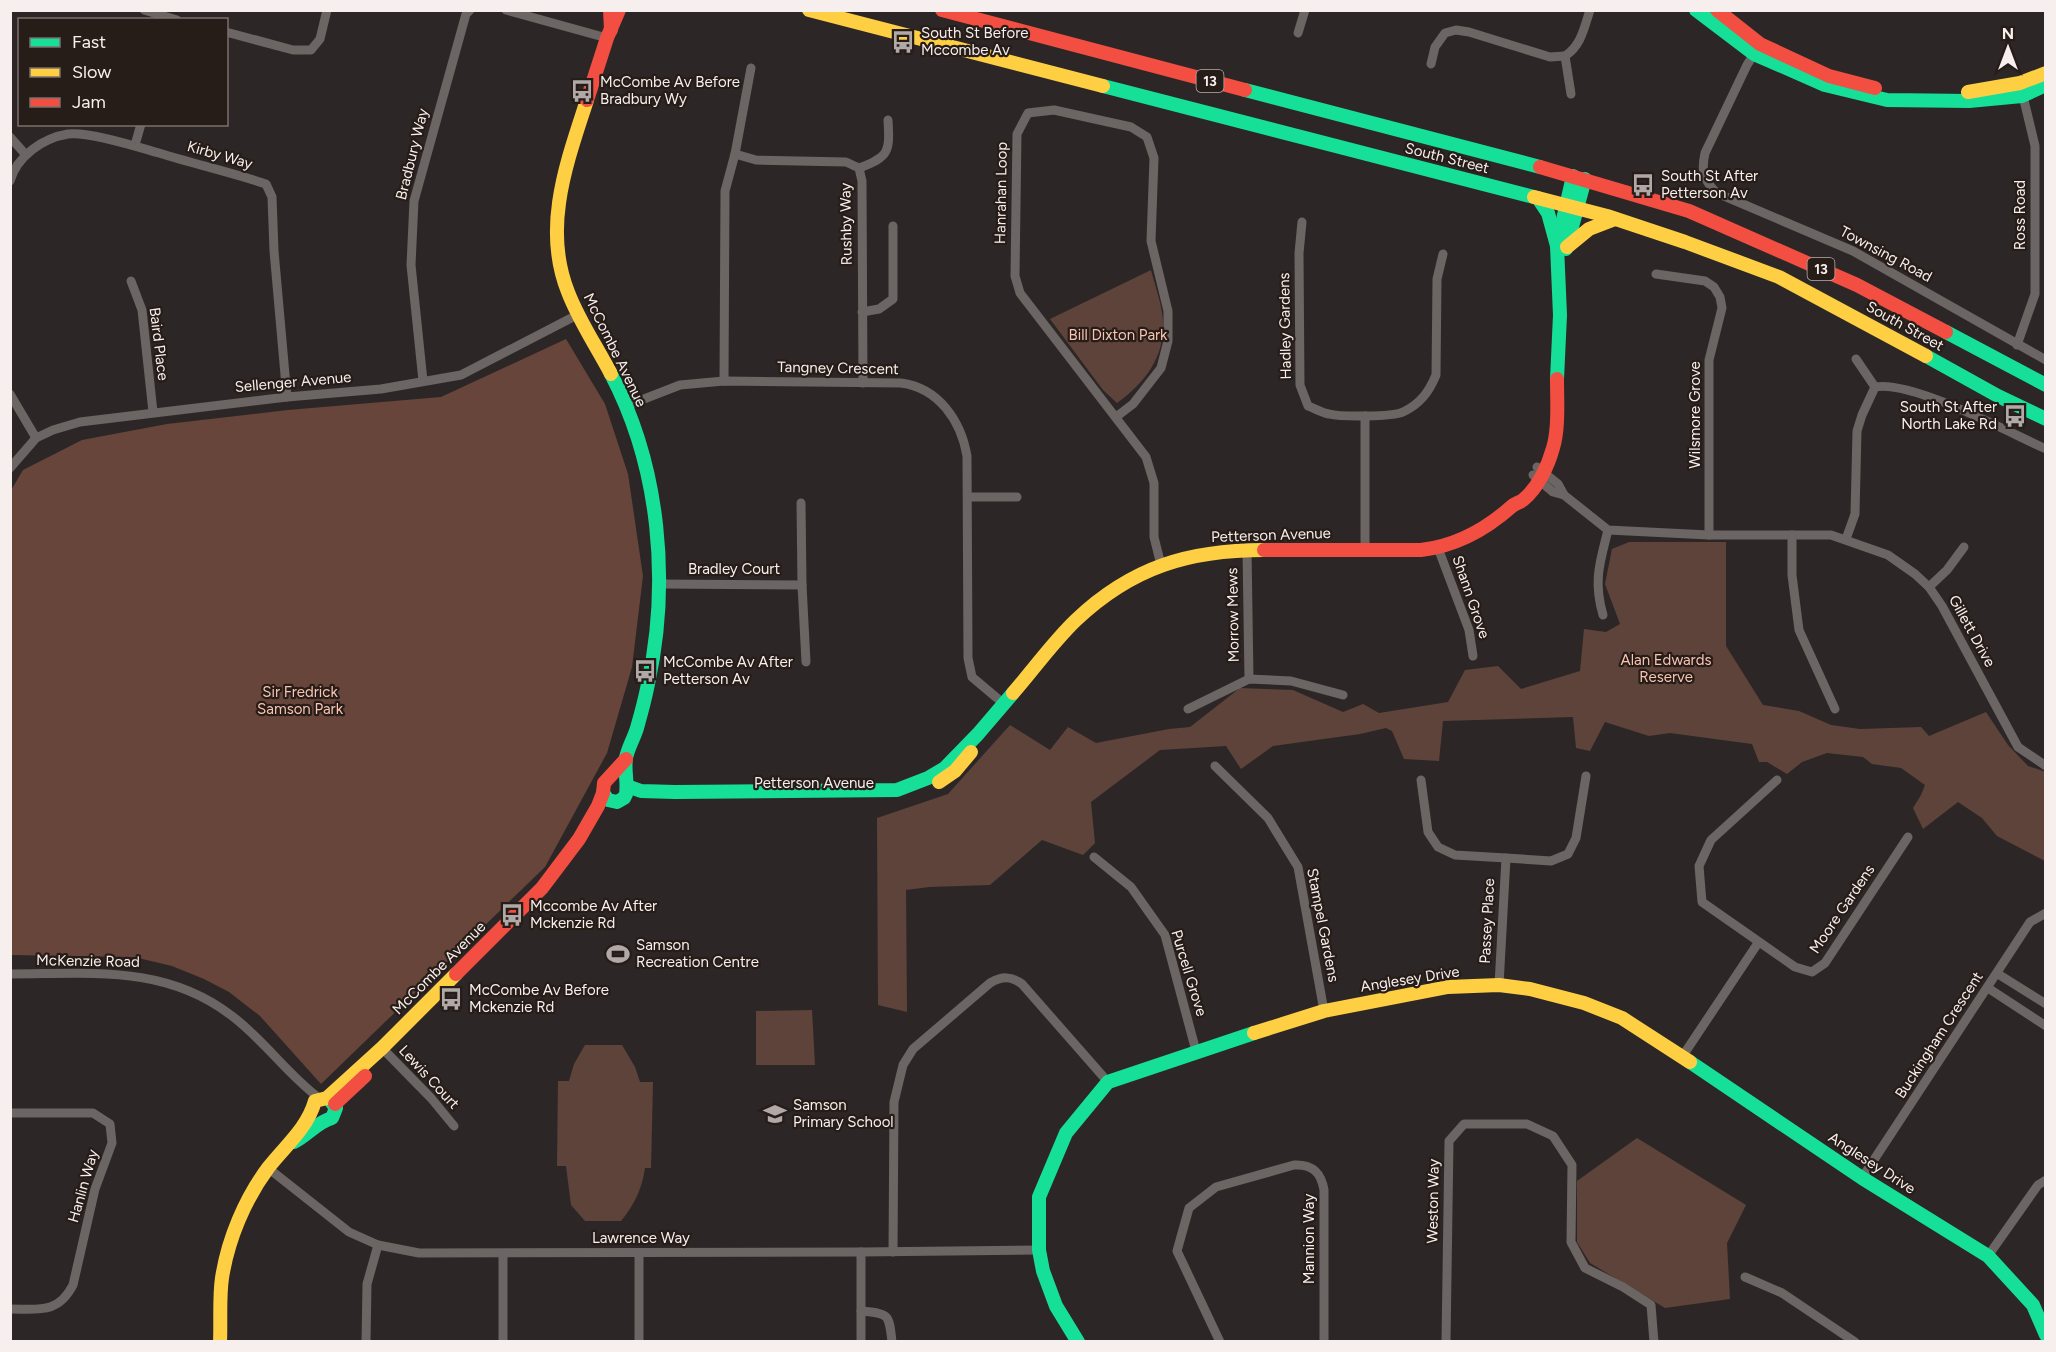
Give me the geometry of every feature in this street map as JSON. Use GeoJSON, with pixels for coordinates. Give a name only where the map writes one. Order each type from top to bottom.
{"type":"FeatureCollection","features":[{"type":"Feature","properties":{"kind":"main road"},"geometry":{"type":"LineString","coordinates":[[609,34],[615,10]]}},
{"type":"Feature","properties":{"kind":"main road","name":"South Street"},"geometry":{"type":"LineString","coordinates":[[942,10],[1579,178],[1689,211],[1857,285],[2046,385]]}},
{"type":"Feature","properties":{"kind":"main road"},"geometry":{"type":"LineString","coordinates":[[1696,10],[1757,49],[1829,76],[1890,92],[1970,92],[2046,85]]}},
{"type":"Feature","properties":{"kind":"main road"},"geometry":{"type":"LineString","coordinates":[[1717,10],[1757,49]]}},
{"type":"Feature","properties":{"kind":"main road","name":"South Street"},"geometry":{"type":"LineString","coordinates":[[821,12],[1237,122],[1538,198],[1615,219],[1685,242],[1779,278],[1850,314],[1998,396],[2046,419]]}},
{"type":"Feature","properties":{"kind":"main road","name":"McCombe Avenue"},"geometry":{"type":"LineString","coordinates":[[220,1341],[222,1278],[231,1241],[241,1214],[268,1168],[292,1142],[304,1137],[321,1106],[385,1051],[549,894],[586,844],[612,798],[627,794],[626,759],[642,710],[655,651],[661,584],[658,540],[652,495],[638,438],[626,406],[566,288],[556,233],[556,207],[564,171],[609,34]]}},
{"type":"Feature","properties":{"kind":"main road"},"geometry":{"type":"LineString","coordinates":[[2021,89],[2046,73]]}},
{"type":"Feature","properties":{"kind":"main road","name":"Petterson Avenue"},"geometry":{"type":"LineString","coordinates":[[626,784],[641,790],[675,792],[897,790],[928,779],[946,767],[978,734],[1081,615],[1108,593],[1161,565],[1204,554],[1247,550],[1438,548],[1473,535],[1498,519],[1514,504],[1518,493],[1538,474],[1546,445],[1553,435],[1556,415],[1560,315],[1558,265],[1579,178]]}},
{"type":"Feature","properties":{"kind":"main road"},"geometry":{"type":"LineString","coordinates":[[1538,198],[1548,213],[1562,246],[1594,226],[1615,219]]}},
{"type":"Feature","properties":{"kind":"main road","name":"Petterson Avenue"},"geometry":{"type":"LineString","coordinates":[[612,798],[898,799],[933,786],[955,771],[978,744],[978,734]]}},
{"type":"Feature","properties":{"kind":"main road","name":"McCombe Avenue"},"geometry":{"type":"LineString","coordinates":[[612,798],[603,785],[626,759]]}},
{"type":"Feature","properties":{"kind":"main road"},"geometry":{"type":"LineString","coordinates":[[611,777],[620,777],[626,784]]}},
{"type":"Feature","properties":{"kind":"main road","name":"Anglesey Drive"},"geometry":{"type":"LineString","coordinates":[[1108,1082],[1196,1051],[1324,1011],[1448,987],[1499,985],[1530,989],[1584,1003],[1622,1018],[1862,1178],[1988,1256],[2034,1305],[2046,1335]]}},
{"type":"Feature","properties":{"kind":"main road"},"geometry":{"type":"LineString","coordinates":[[1078,1341],[1056,1306],[1043,1271],[1039,1250],[1039,1197],[1066,1133],[1108,1082]]}},
{"type":"Feature","properties":{"kind":"street"},"geometry":{"type":"LineString","coordinates":[[144,10],[170,18]]}},
{"type":"Feature","properties":{"kind":"street"},"geometry":{"type":"LineString","coordinates":[[228,33],[293,50],[311,50],[320,39],[327,10]]}},
{"type":"Feature","properties":{"kind":"street","name":"Bradbury Way"},"geometry":{"type":"LineString","coordinates":[[423,381],[411,266],[414,201],[466,14],[470,10]]}},
{"type":"Feature","properties":{"kind":"street"},"geometry":{"type":"LineString","coordinates":[[506,10],[609,34]]}},
{"type":"Feature","properties":{"kind":"street"},"geometry":{"type":"LineString","coordinates":[[856,10],[860,16],[888,31]]}},
{"type":"Feature","properties":{"kind":"street"},"geometry":{"type":"LineString","coordinates":[[1298,33],[1305,10]]}},
{"type":"Feature","properties":{"kind":"street"},"geometry":{"type":"LineString","coordinates":[[1431,64],[1436,47],[1445,33],[1456,30],[1550,57],[1565,56],[1574,51],[1579,44],[1590,10]]}},
{"type":"Feature","properties":{"kind":"street","name":"Townsing Road"},"geometry":{"type":"LineString","coordinates":[[1757,49],[1705,153],[1702,168],[1708,185],[1717,193],[1853,251],[2046,360]]}},
{"type":"Feature","properties":{"kind":"street"},"geometry":{"type":"LineString","coordinates":[[1565,56],[1571,94]]}},
{"type":"Feature","properties":{"kind":"street"},"geometry":{"type":"LineString","coordinates":[[724,381],[725,191],[735,154],[751,68]]}},
{"type":"Feature","properties":{"kind":"street","name":"Ross Road"},"geometry":{"type":"LineString","coordinates":[[2017,345],[2035,294],[2035,146],[2021,89]]}},
{"type":"Feature","properties":{"kind":"street","name":"Hanrahan Loop"},"geometry":{"type":"LineString","coordinates":[[1116,417],[1133,404],[1161,368],[1168,341],[1168,311],[1151,241],[1154,158],[1148,137],[1131,127],[1054,110],[1028,113],[1017,134],[1015,276],[1020,293],[1146,457],[1154,483],[1154,537],[1161,565]]}},
{"type":"Feature","properties":{"kind":"street"},"geometry":{"type":"LineString","coordinates":[[859,168],[883,158],[887,150],[888,120]]}},
{"type":"Feature","properties":{"kind":"street"},"geometry":{"type":"LineString","coordinates":[[135,145],[140,126]]}},
{"type":"Feature","properties":{"kind":"street","name":"Kirby Way"},"geometry":{"type":"LineString","coordinates":[[26,154],[45,142],[69,134],[135,145],[266,184],[272,196],[274,250],[287,397]]}},
{"type":"Feature","properties":{"kind":"street"},"geometry":{"type":"LineString","coordinates":[[10,137],[26,154],[13,172],[10,182]]}},
{"type":"Feature","properties":{"kind":"street","name":"Rushby Way"},"geometry":{"type":"LineString","coordinates":[[735,154],[756,160],[846,162],[859,168],[862,181],[863,382]]}},
{"type":"Feature","properties":{"kind":"street","name":"Hadley Gardens"},"geometry":{"type":"LineString","coordinates":[[1302,222],[1299,253],[1300,385],[1308,406],[1329,414],[1365,416],[1401,413],[1418,403],[1430,390],[1436,375],[1437,279],[1443,254]]}},
{"type":"Feature","properties":{"kind":"street"},"geometry":{"type":"LineString","coordinates":[[862,312],[879,309],[894,299],[893,226]]}},
{"type":"Feature","properties":{"kind":"street","name":"Wilsmore Grove"},"geometry":{"type":"LineString","coordinates":[[1656,274],[1705,281],[1714,287],[1720,297],[1720,315],[1709,360],[1709,535]]}},
{"type":"Feature","properties":{"kind":"street","name":"Baird Place"},"geometry":{"type":"LineString","coordinates":[[131,281],[142,310],[153,412]]}},
{"type":"Feature","properties":{"kind":"street","name":"Sellenger Avenue"},"geometry":{"type":"LineString","coordinates":[[10,468],[36,438],[80,422],[287,397],[381,389],[461,375],[579,314]]}},
{"type":"Feature","properties":{"kind":"street"},"geometry":{"type":"LineString","coordinates":[[1856,359],[1875,387]]}},
{"type":"Feature","properties":{"kind":"street","name":"Tangney Crescent"},"geometry":{"type":"LineString","coordinates":[[626,406],[680,385],[724,381],[910,384],[922,389],[945,406],[955,420],[965,444],[968,465],[968,658],[972,677],[1004,704]]}},
{"type":"Feature","properties":{"kind":"street"},"geometry":{"type":"LineString","coordinates":[[1875,387],[1887,384],[1938,400],[2046,449]]}},
{"type":"Feature","properties":{"kind":"street"},"geometry":{"type":"LineString","coordinates":[[1846,539],[1855,514],[1857,432],[1875,387]]}},
{"type":"Feature","properties":{"kind":"street"},"geometry":{"type":"LineString","coordinates":[[10,394],[36,438]]}},
{"type":"Feature","properties":{"kind":"street"},"geometry":{"type":"LineString","coordinates":[[1365,416],[1365,550]]}},
{"type":"Feature","properties":{"kind":"street"},"geometry":{"type":"LineString","coordinates":[[1538,474],[1558,484],[1564,495],[1608,530],[1598,569],[1597,594],[1603,615]]}},
{"type":"Feature","properties":{"kind":"street"},"geometry":{"type":"LineString","coordinates":[[968,497],[1017,497]]}},
{"type":"Feature","properties":{"kind":"street"},"geometry":{"type":"LineString","coordinates":[[801,503],[806,662]]}},
{"type":"Feature","properties":{"kind":"street","name":"Gillett Drive"},"geometry":{"type":"LineString","coordinates":[[1608,530],[1709,535],[1831,535],[1888,555],[1929,587],[1942,606],[2018,747],[2046,766]]}},
{"type":"Feature","properties":{"kind":"street"},"geometry":{"type":"LineString","coordinates":[[1792,535],[1792,575],[1799,630],[1835,709]]}},
{"type":"Feature","properties":{"kind":"street"},"geometry":{"type":"LineString","coordinates":[[1929,587],[1947,570],[1964,547]]}},
{"type":"Feature","properties":{"kind":"street","name":"Shann Grove"},"geometry":{"type":"LineString","coordinates":[[1438,548],[1470,630],[1473,656]]}},
{"type":"Feature","properties":{"kind":"street","name":"Morrow Mews"},"geometry":{"type":"LineString","coordinates":[[1247,550],[1249,679]]}},
{"type":"Feature","properties":{"kind":"street","name":"Bradley Court"},"geometry":{"type":"LineString","coordinates":[[661,584],[802,585]]}},
{"type":"Feature","properties":{"kind":"street","name":"Morrow Mews"},"geometry":{"type":"LineString","coordinates":[[1188,709],[1249,679],[1291,681],[1343,694]]}},
{"type":"Feature","properties":{"kind":"street","name":"Stampel Gardens"},"geometry":{"type":"LineString","coordinates":[[1215,766],[1268,818],[1298,867],[1324,1011]]}},
{"type":"Feature","properties":{"kind":"street","name":"Passey Place"},"geometry":{"type":"LineString","coordinates":[[1421,780],[1428,831],[1438,847],[1455,855],[1551,861],[1568,854],[1576,838],[1586,776]]}},
{"type":"Feature","properties":{"kind":"street","name":"Moore Gardens"},"geometry":{"type":"LineString","coordinates":[[1777,780],[1711,840],[1699,866],[1702,902],[1795,967],[1812,972],[1825,963],[1908,837]]}},
{"type":"Feature","properties":{"kind":"street","name":"Purcell Grove"},"geometry":{"type":"LineString","coordinates":[[1094,857],[1131,887],[1165,935],[1196,1051]]}},
{"type":"Feature","properties":{"kind":"street","name":"Passey Place"},"geometry":{"type":"LineString","coordinates":[[1499,985],[1506,858]]}},
{"type":"Feature","properties":{"kind":"street","name":"Buckingham Crescent"},"geometry":{"type":"LineString","coordinates":[[1862,1178],[2030,922],[2046,913]]}},
{"type":"Feature","properties":{"kind":"street"},"geometry":{"type":"LineString","coordinates":[[1682,1057],[1758,943]]}},
{"type":"Feature","properties":{"kind":"street","name":"McKenzie Road"},"geometry":{"type":"LineString","coordinates":[[10,974],[145,977],[191,991],[232,1016],[321,1106]]}},
{"type":"Feature","properties":{"kind":"street"},"geometry":{"type":"LineString","coordinates":[[1998,974],[2046,1004]]}},
{"type":"Feature","properties":{"kind":"street"},"geometry":{"type":"LineString","coordinates":[[893,1252],[894,1102],[903,1065],[913,1049],[990,983],[998,978],[1008,977],[1022,984],[1108,1082]]}},
{"type":"Feature","properties":{"kind":"street"},"geometry":{"type":"LineString","coordinates":[[1988,988],[2046,1026]]}},
{"type":"Feature","properties":{"kind":"street","name":"Lewis Court"},"geometry":{"type":"LineString","coordinates":[[385,1051],[431,1098],[454,1126]]}},
{"type":"Feature","properties":{"kind":"street","name":"Hanlin Way"},"geometry":{"type":"LineString","coordinates":[[10,1113],[93,1113],[110,1124],[112,1143],[95,1189],[73,1285],[68,1294],[62,1302],[54,1306],[40,1309],[10,1309]]}},
{"type":"Feature","properties":{"kind":"street","name":"Weston Way"},"geometry":{"type":"LineString","coordinates":[[1446,1341],[1449,1141],[1464,1124],[1527,1124],[1552,1136],[1572,1164],[1571,1242],[1585,1268],[1623,1287],[1651,1305],[1654,1341]]}},
{"type":"Feature","properties":{"kind":"street","name":"Mannion Way"},"geometry":{"type":"LineString","coordinates":[[1220,1341],[1177,1251],[1189,1208],[1216,1187],[1303,1164],[1317,1172],[1324,1190],[1324,1341]]}},
{"type":"Feature","properties":{"kind":"street","name":"Lawrence Way"},"geometry":{"type":"LineString","coordinates":[[268,1168],[349,1232],[378,1245],[419,1253],[1039,1250]]}},
{"type":"Feature","properties":{"kind":"street"},"geometry":{"type":"LineString","coordinates":[[1988,1256],[2038,1185],[2046,1180]]}},
{"type":"Feature","properties":{"kind":"street"},"geometry":{"type":"LineString","coordinates":[[366,1341],[367,1284],[378,1245]]}},
{"type":"Feature","properties":{"kind":"street"},"geometry":{"type":"LineString","coordinates":[[861,1252],[861,1341]]}},
{"type":"Feature","properties":{"kind":"street"},"geometry":{"type":"LineString","coordinates":[[639,1253],[639,1341]]}},
{"type":"Feature","properties":{"kind":"street"},"geometry":{"type":"LineString","coordinates":[[503,1254],[503,1341]]}},
{"type":"Feature","properties":{"kind":"street"},"geometry":{"type":"LineString","coordinates":[[1745,1277],[1782,1293],[1855,1341]]}},
{"type":"Feature","properties":{"kind":"street"},"geometry":{"type":"LineString","coordinates":[[861,1311],[887,1316],[892,1341]]}},
{"type":"Feature","properties":{"kind":"street"},"geometry":{"type":"LineString","coordinates":[[1834,1341],[1840,1332]]}},
{"type":"Feature","properties":{"kind":"green space","name":"Bill Dixton Park"},"geometry":{"type":"Polygon","coordinates":[[[1151,270],[1163,321],[1161,346],[1144,378],[1117,403],[1103,390],[1050,319],[1151,270]]]}},
{"type":"Feature","properties":{"kind":"green space","name":"Sir Fredrick Samson Park"},"geometry":{"type":"Polygon","coordinates":[[[566,339],[605,404],[628,474],[643,576],[632,667],[607,753],[545,867],[321,1084],[260,1016],[229,992],[204,979],[172,966],[134,957],[11,955],[10,492],[23,470],[82,440],[167,424],[288,410],[441,397],[566,339]]]}},
{"type":"Feature","properties":{"kind":"green space","name":"Alan Edwards Reserve"},"geometry":{"type":"Polygon","coordinates":[[[1629,542],[1726,542],[1726,646],[1763,705],[1799,711],[1831,725],[1860,729],[1921,727],[1929,736],[1986,712],[2008,745],[2028,766],[2046,772],[2045,861],[1997,836],[1982,818],[1958,802],[1923,829],[1913,808],[1925,785],[1901,768],[1872,764],[1863,757],[1827,753],[1802,762],[1787,774],[1767,762],[1759,762],[1752,744],[1670,733],[1649,736],[1605,722],[1590,751],[1576,748],[1573,717],[1443,721],[1439,761],[1404,759],[1392,731],[1386,728],[1360,734],[1273,746],[1241,769],[1226,746],[1160,750],[1091,802],[1095,843],[1083,855],[1042,840],[990,885],[906,890],[907,1012],[878,1005],[877,818],[948,794],[1010,725],[1050,750],[1068,727],[1096,743],[1190,727],[1240,688],[1293,690],[1343,712],[1363,704],[1379,713],[1448,702],[1465,670],[1498,666],[1521,689],[1580,671],[1584,629],[1606,632],[1620,624],[1605,584],[1612,549],[1629,542]]]}},
{"type":"Feature","properties":{"kind":"green space"},"geometry":{"type":"Polygon","coordinates":[[[812,1010],[815,1065],[756,1065],[756,1011],[812,1010]]]}},
{"type":"Feature","properties":{"kind":"green space"},"geometry":{"type":"Polygon","coordinates":[[[585,1045],[622,1045],[635,1067],[640,1082],[653,1082],[651,1168],[645,1168],[637,1196],[621,1221],[585,1221],[571,1205],[566,1166],[557,1166],[558,1081],[569,1081],[574,1064],[585,1045]]]}},
{"type":"Feature","properties":{"kind":"green space"},"geometry":{"type":"Polygon","coordinates":[[[1637,1138],[1746,1205],[1727,1243],[1730,1299],[1665,1308],[1590,1263],[1577,1242],[1577,1181],[1637,1138]]]}},
{"type":"Feature","properties":{"kind":"traffic: fast"},"geometry":{"type":"LineString","coordinates":[[1696,10],[1754,54],[1825,85],[1887,100],[1969,101],[2022,96],[2046,85]]}},
{"type":"Feature","properties":{"kind":"traffic: fast"},"geometry":{"type":"LineString","coordinates":[[1103,86],[1534,197]]}},
{"type":"Feature","properties":{"kind":"traffic: fast"},"geometry":{"type":"LineString","coordinates":[[1245,90],[1540,167]]}},
{"type":"Feature","properties":{"kind":"traffic: fast"},"geometry":{"type":"LineString","coordinates":[[1557,379],[1560,315],[1557,246],[1573,176]]}},
{"type":"Feature","properties":{"kind":"traffic: fast"},"geometry":{"type":"LineString","coordinates":[[1566,249],[1585,179]]}},
{"type":"Feature","properties":{"kind":"traffic: fast"},"geometry":{"type":"LineString","coordinates":[[1538,198],[1548,213],[1557,246]]}},
{"type":"Feature","properties":{"kind":"traffic: fast"},"geometry":{"type":"LineString","coordinates":[[1946,332],[2046,385]]}},
{"type":"Feature","properties":{"kind":"traffic: fast"},"geometry":{"type":"LineString","coordinates":[[1926,356],[1998,396],[2046,419]]}},
{"type":"Feature","properties":{"kind":"traffic: fast"},"geometry":{"type":"LineString","coordinates":[[603,793],[608,800],[617,802],[626,794],[626,758],[647,690],[655,645],[659,566],[650,486],[641,447],[628,410],[611,374]]}},
{"type":"Feature","properties":{"kind":"traffic: fast"},"geometry":{"type":"LineString","coordinates":[[627,786],[641,791],[675,792],[897,790],[928,778],[945,768],[1013,693]]}},
{"type":"Feature","properties":{"kind":"traffic: fast"},"geometry":{"type":"LineString","coordinates":[[1078,1342],[1056,1306],[1043,1271],[1039,1250],[1039,1197],[1066,1133],[1108,1082],[1254,1033]]}},
{"type":"Feature","properties":{"kind":"traffic: fast"},"geometry":{"type":"LineString","coordinates":[[1690,1062],[1862,1178],[1988,1256],[2033,1305],[2046,1335]]}},
{"type":"Feature","properties":{"kind":"traffic: fast"},"geometry":{"type":"LineString","coordinates":[[294,1142],[322,1122],[332,1118],[336,1108],[330,1100]]}},
{"type":"Feature","properties":{"kind":"traffic: slow"},"geometry":{"type":"LineString","coordinates":[[809,10],[1103,86]]}},
{"type":"Feature","properties":{"kind":"traffic: slow"},"geometry":{"type":"LineString","coordinates":[[1968,92],[2020,83],[2046,73]]}},
{"type":"Feature","properties":{"kind":"traffic: slow"},"geometry":{"type":"LineString","coordinates":[[587,100],[565,171],[557,219],[557,243],[561,268],[572,303],[611,374]]}},
{"type":"Feature","properties":{"kind":"traffic: slow"},"geometry":{"type":"LineString","coordinates":[[1534,197],[1607,216],[1779,277],[1926,356]]}},
{"type":"Feature","properties":{"kind":"traffic: slow"},"geometry":{"type":"LineString","coordinates":[[1567,247],[1589,229],[1615,219]]}},
{"type":"Feature","properties":{"kind":"traffic: slow"},"geometry":{"type":"LineString","coordinates":[[1013,693],[1068,628],[1118,587],[1163,565],[1186,558],[1211,553],[1264,550]]}},
{"type":"Feature","properties":{"kind":"traffic: slow"},"geometry":{"type":"LineString","coordinates":[[939,782],[955,771],[971,752]]}},
{"type":"Feature","properties":{"kind":"traffic: slow"},"geometry":{"type":"LineString","coordinates":[[220,1342],[222,1278],[228,1249],[239,1220],[260,1180],[301,1129],[315,1101],[327,1098],[382,1048],[456,974]]}},
{"type":"Feature","properties":{"kind":"traffic: slow"},"geometry":{"type":"LineString","coordinates":[[1254,1033],[1324,1011],[1448,987],[1499,985],[1530,989],[1584,1003],[1622,1018],[1690,1062]]}},
{"type":"Feature","properties":{"kind":"traffic: jam"},"geometry":{"type":"LineString","coordinates":[[610,10],[611,30]]}},
{"type":"Feature","properties":{"kind":"traffic: jam"},"geometry":{"type":"LineString","coordinates":[[587,100],[607,38],[619,10]]}},
{"type":"Feature","properties":{"kind":"traffic: jam"},"geometry":{"type":"LineString","coordinates":[[942,10],[1245,90]]}},
{"type":"Feature","properties":{"kind":"traffic: jam"},"geometry":{"type":"LineString","coordinates":[[1717,10],[1760,44],[1829,76],[1875,88]]}},
{"type":"Feature","properties":{"kind":"traffic: jam"},"geometry":{"type":"LineString","coordinates":[[1540,167],[1689,211],[1857,285],[1946,332]]}},
{"type":"Feature","properties":{"kind":"traffic: jam"},"geometry":{"type":"LineString","coordinates":[[1264,550],[1421,550],[1458,541],[1480,530],[1523,500],[1542,476],[1555,440],[1557,379]]}},
{"type":"Feature","properties":{"kind":"traffic: jam"},"geometry":{"type":"LineString","coordinates":[[456,974],[542,888],[579,839],[598,806],[604,783],[626,759]]}},
{"type":"Feature","properties":{"kind":"traffic: jam"},"geometry":{"type":"LineString","coordinates":[[335,1104],[365,1076]]}},
{"type":"Feature","properties":{"kind":"place","name":"South St Before Mccombe Av"},"geometry":{"type":"Point","coordinates":[903,42]}},
{"type":"Feature","properties":{"kind":"place","name":"McCombe Av Before Bradbury Wy"},"geometry":{"type":"Point","coordinates":[582,91]}},
{"type":"Feature","properties":{"kind":"place","name":"South St After Petterson Av"},"geometry":{"type":"Point","coordinates":[1643,185]}},
{"type":"Feature","properties":{"kind":"place","name":"South St After North Lake Rd"},"geometry":{"type":"Point","coordinates":[2015,416]}},
{"type":"Feature","properties":{"kind":"place","name":"McCombe Av After Petterson Av"},"geometry":{"type":"Point","coordinates":[645,671]}},
{"type":"Feature","properties":{"kind":"place","name":"Mccombe Av After Mckenzie Rd"},"geometry":{"type":"Point","coordinates":[512,915]}},
{"type":"Feature","properties":{"kind":"place","name":"Samson Recreation Centre"},"geometry":{"type":"Point","coordinates":[618,954]}},
{"type":"Feature","properties":{"kind":"place","name":"McCombe Av Before Mckenzie Rd"},"geometry":{"type":"Point","coordinates":[451,999]}},
{"type":"Feature","properties":{"kind":"place","name":"Samson Primary School"},"geometry":{"type":"Point","coordinates":[775,1114]}}]}
